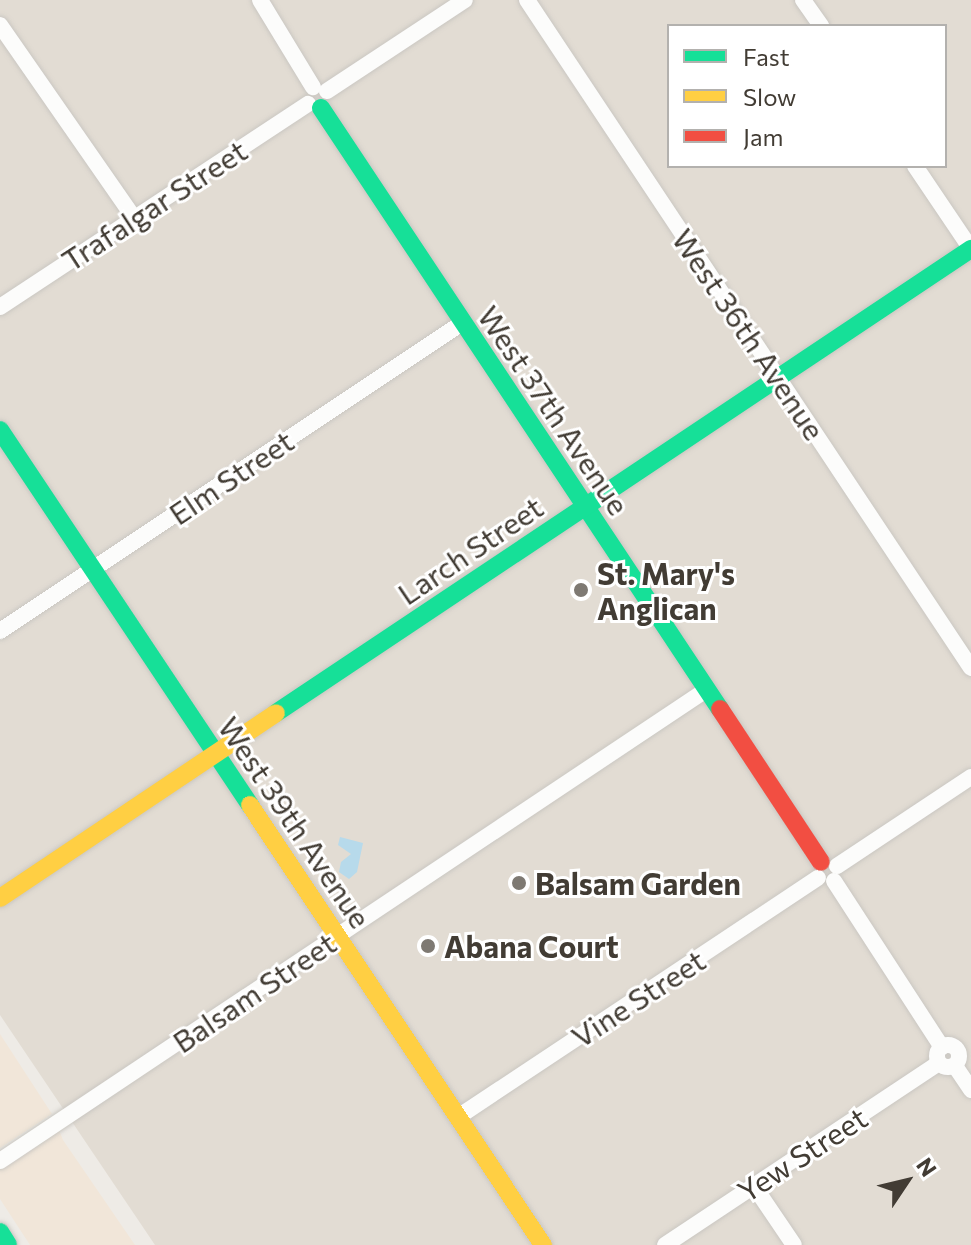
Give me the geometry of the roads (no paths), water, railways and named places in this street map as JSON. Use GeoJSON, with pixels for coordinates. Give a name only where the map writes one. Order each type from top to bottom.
{"type":"FeatureCollection","features":[{"type":"Feature","properties":{"kind":"street","name":"West 37th Avenue"},"geometry":{"type":"LineString","coordinates":[[260,0],[318,98],[462,323],[953,1054],[971,1090]]}},
{"type":"Feature","properties":{"kind":"street","name":"Trafalgar Street"},"geometry":{"type":"LineString","coordinates":[[0,307],[465,0]]}},
{"type":"Feature","properties":{"kind":"street","name":"West 36th Avenue"},"geometry":{"type":"LineString","coordinates":[[527,0],[971,668]]}},
{"type":"Feature","properties":{"kind":"street"},"geometry":{"type":"LineString","coordinates":[[803,0],[820,24]]}},
{"type":"Feature","properties":{"kind":"street"},"geometry":{"type":"LineString","coordinates":[[0,25],[134,218]]}},
{"type":"Feature","properties":{"kind":"street"},"geometry":{"type":"LineString","coordinates":[[916,168],[971,249]]}},
{"type":"Feature","properties":{"kind":"street","name":"Larch Street"},"geometry":{"type":"LineString","coordinates":[[0,898],[971,249]]}},
{"type":"Feature","properties":{"kind":"street","name":"Elm Street"},"geometry":{"type":"LineString","coordinates":[[0,631],[462,323]]}},
{"type":"Feature","properties":{"kind":"street","name":"West 39th Avenue"},"geometry":{"type":"LineString","coordinates":[[0,430],[543,1245]]}},
{"type":"Feature","properties":{"kind":"street","name":"Balsam Street"},"geometry":{"type":"LineString","coordinates":[[0,1161],[706,690]]}},
{"type":"Feature","properties":{"kind":"street","name":"Vine Street"},"geometry":{"type":"LineString","coordinates":[[458,1117],[971,777]]}},
{"type":"Feature","properties":{"kind":"street","name":"Yew Street"},"geometry":{"type":"LineString","coordinates":[[665,1245],[953,1054]]}},
{"type":"Feature","properties":{"kind":"street"},"geometry":{"type":"LineString","coordinates":[[754,1186],[794,1245]]}},
{"type":"Feature","properties":{"kind":"street"},"geometry":{"type":"LineString","coordinates":[[0,1232],[8,1245]]}},
{"type":"Feature","properties":{"kind":"water"},"geometry":{"type":"Polygon","coordinates":[[[340,837],[363,843],[357,872],[349,879],[339,872],[341,862],[351,854],[338,845],[340,837]]]}},
{"type":"Feature","properties":{"kind":"place","name":"St. Mary's Anglican"},"geometry":{"type":"Point","coordinates":[581,590]}},
{"type":"Feature","properties":{"kind":"place","name":"Balsam Garden"},"geometry":{"type":"Point","coordinates":[519,883]}},
{"type":"Feature","properties":{"kind":"place","name":"Abana Court"},"geometry":{"type":"Point","coordinates":[428,946]}}]}
